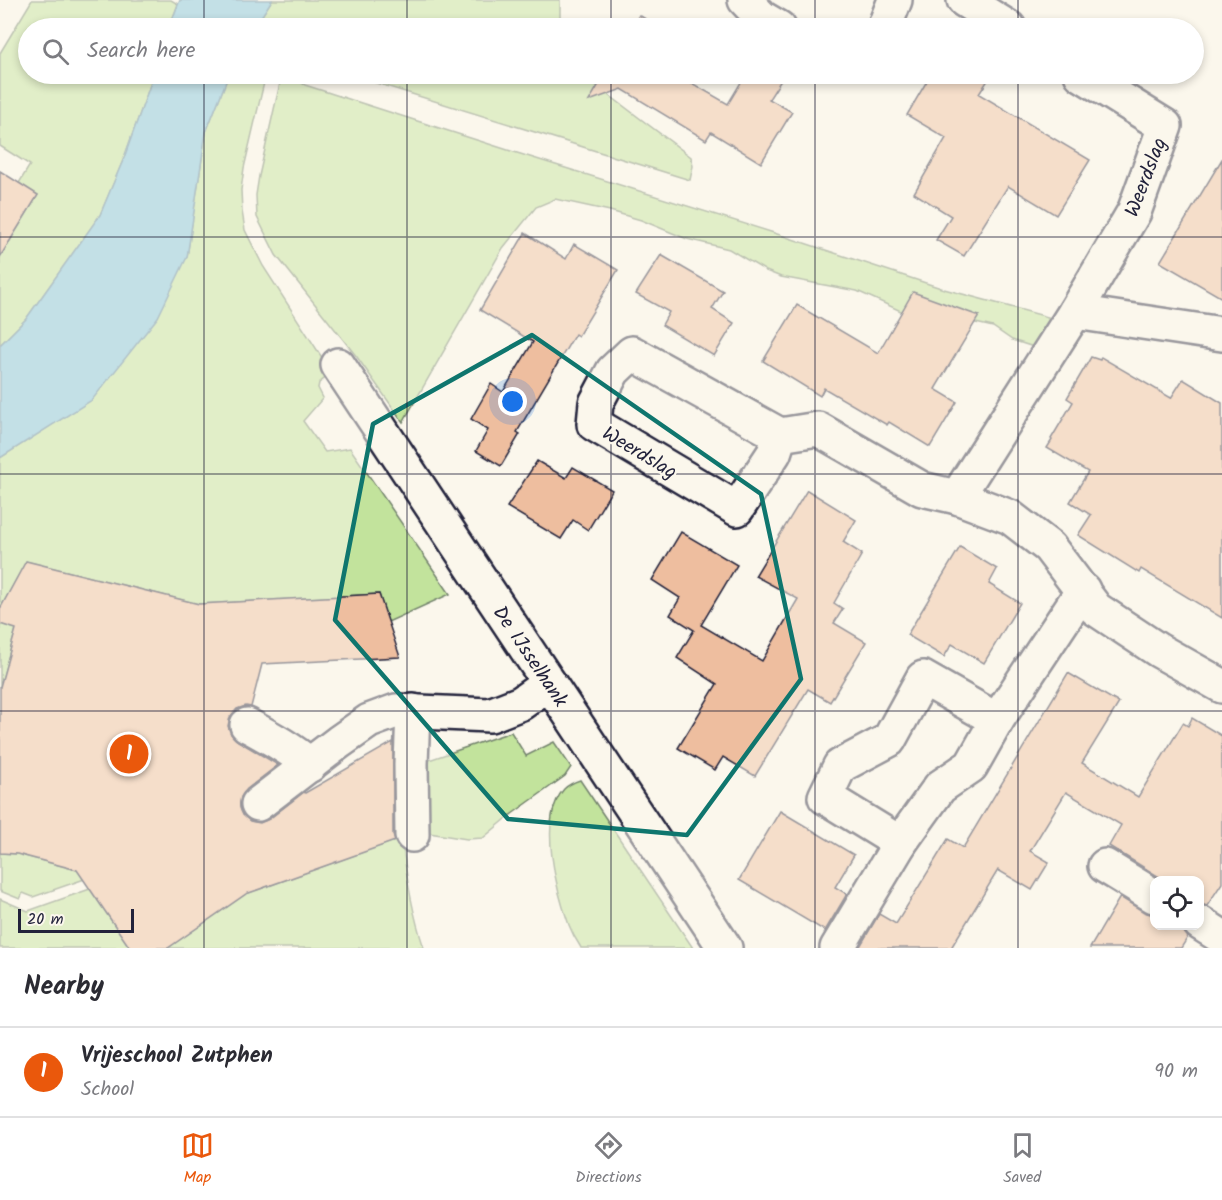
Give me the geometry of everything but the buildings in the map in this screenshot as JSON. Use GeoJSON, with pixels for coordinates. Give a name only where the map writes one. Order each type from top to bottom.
{"type":"FeatureCollection","features":[{"type":"Feature","properties":{"kind":"street"},"geometry":{"type":"LineString","coordinates":[[746,0],[762,18]]}},
{"type":"Feature","properties":{"kind":"street"},"geometry":{"type":"LineString","coordinates":[[888,18],[895,0]]}},
{"type":"Feature","properties":{"kind":"street"},"geometry":{"type":"LineString","coordinates":[[964,0],[993,18]]}},
{"type":"Feature","properties":{"kind":"street","name":"Weerdslag"},"geometry":{"type":"LineString","coordinates":[[957,497],[1075,312],[1134,212],[1165,126],[1097,84]]}},
{"type":"Feature","properties":{"kind":"street"},"geometry":{"type":"LineString","coordinates":[[1075,312],[1222,334]]}},
{"type":"Feature","properties":{"kind":"street","name":"Weerdslag"},"geometry":{"type":"LineString","coordinates":[[632,353],[780,435],[774,453],[737,509],[594,424],[596,403],[613,371],[632,353]]}},
{"type":"Feature","properties":{"kind":"street","name":"De IJsselhank"},"geometry":{"type":"LineString","coordinates":[[338,365],[725,948]]}},
{"type":"Feature","properties":{"kind":"street"},"geometry":{"type":"LineString","coordinates":[[780,435],[818,429],[922,489],[957,497],[1010,517],[1049,548],[1096,609],[1158,650],[1222,686]]}},
{"type":"Feature","properties":{"kind":"street"},"geometry":{"type":"LineString","coordinates":[[837,948],[900,843],[940,787],[971,766],[997,720],[1083,590]]}},
{"type":"Feature","properties":{"kind":"street"},"geometry":{"type":"LineString","coordinates":[[900,843],[825,797],[840,766],[889,740],[923,678],[997,720]]}},
{"type":"Feature","properties":{"kind":"street"},"geometry":{"type":"LineString","coordinates":[[258,804],[369,721],[396,711],[490,716],[521,703],[549,683]]}},
{"type":"Feature","properties":{"kind":"street"},"geometry":{"type":"LineString","coordinates":[[412,835],[413,711]]}},
{"type":"Feature","properties":{"kind":"street"},"geometry":{"type":"LineString","coordinates":[[247,725],[295,752],[310,765]]}},
{"type":"Feature","properties":{"kind":"street"},"geometry":{"type":"LineString","coordinates":[[1105,866],[1150,893]]}},
{"type":"Feature","properties":{"kind":"street"},"geometry":{"type":"LineString","coordinates":[[1204,926],[1222,937]]}},
{"type":"Feature","properties":{"kind":"highlighted area"},"geometry":{"type":"Polygon","coordinates":[[[532,335],[761,494],[801,679],[687,835],[508,819],[335,620],[373,424],[532,335]]]}},
{"type":"Feature","properties":{"kind":"green space"},"geometry":{"type":"Polygon","coordinates":[[[32,0],[171,0],[178,4],[173,18],[21,18],[32,0]]]}},
{"type":"Feature","properties":{"kind":"green space"},"geometry":{"type":"Polygon","coordinates":[[[272,0],[560,0],[560,18],[260,18],[272,0]]]}},
{"type":"Feature","properties":{"kind":"green space"},"geometry":{"type":"Polygon","coordinates":[[[18,23],[18,84],[150,84],[124,158],[100,215],[26,319],[0,345],[0,257],[38,195],[19,183],[30,165],[0,146],[0,53],[18,23]]]}},
{"type":"Feature","properties":{"kind":"green space"},"geometry":{"type":"Polygon","coordinates":[[[225,84],[264,84],[244,168],[241,190],[242,211],[245,230],[263,266],[332,373],[319,383],[318,388],[323,398],[303,421],[325,452],[350,448],[450,594],[388,622],[379,594],[199,604],[26,561],[0,609],[0,458],[91,400],[187,257],[206,132],[225,84]]]}},
{"type":"Feature","properties":{"kind":"green space"},"geometry":{"type":"Polygon","coordinates":[[[280,84],[303,84],[944,289],[1055,319],[1037,348],[1012,340],[993,327],[954,318],[914,317],[857,291],[781,277],[766,271],[729,249],[687,239],[641,220],[610,211],[555,199],[536,207],[503,248],[403,422],[357,357],[276,255],[257,217],[256,195],[280,84]]]}},
{"type":"Feature","properties":{"kind":"green space"},"geometry":{"type":"Polygon","coordinates":[[[379,84],[594,84],[691,157],[693,166],[690,180],[379,84]]]}},
{"type":"Feature","properties":{"kind":"green space"},"geometry":{"type":"Polygon","coordinates":[[[0,624],[16,629],[0,687],[0,624]]]}},
{"type":"Feature","properties":{"kind":"green space"},"geometry":{"type":"Polygon","coordinates":[[[511,732],[526,756],[554,742],[571,767],[565,776],[483,838],[467,839],[423,832],[423,762],[511,732]]]}},
{"type":"Feature","properties":{"kind":"green space"},"geometry":{"type":"Polygon","coordinates":[[[580,780],[693,948],[581,948],[570,928],[559,894],[551,837],[556,802],[564,789],[580,780]]]}},
{"type":"Feature","properties":{"kind":"green space"},"geometry":{"type":"Polygon","coordinates":[[[402,838],[410,894],[424,948],[168,948],[246,894],[402,838]]]}},
{"type":"Feature","properties":{"kind":"green space"},"geometry":{"type":"Polygon","coordinates":[[[0,853],[17,854],[96,875],[33,897],[23,893],[20,899],[0,891],[0,853]]]}},
{"type":"Feature","properties":{"kind":"green space"},"geometry":{"type":"Polygon","coordinates":[[[90,889],[130,948],[0,948],[0,899],[28,911],[90,889]]]}},
{"type":"Feature","properties":{"kind":"water"},"geometry":{"type":"Polygon","coordinates":[[[180,0],[272,0],[260,18],[173,18],[180,0]]]}},
{"type":"Feature","properties":{"kind":"water"},"geometry":{"type":"Polygon","coordinates":[[[150,84],[225,84],[206,132],[187,257],[158,317],[92,400],[0,458],[0,345],[26,319],[100,215],[124,158],[150,84]]]}},
{"type":"Feature","properties":{"kind":"place","name":"Vrijeschool Zutphen"},"geometry":{"type":"Point","coordinates":[129,754]}}]}
